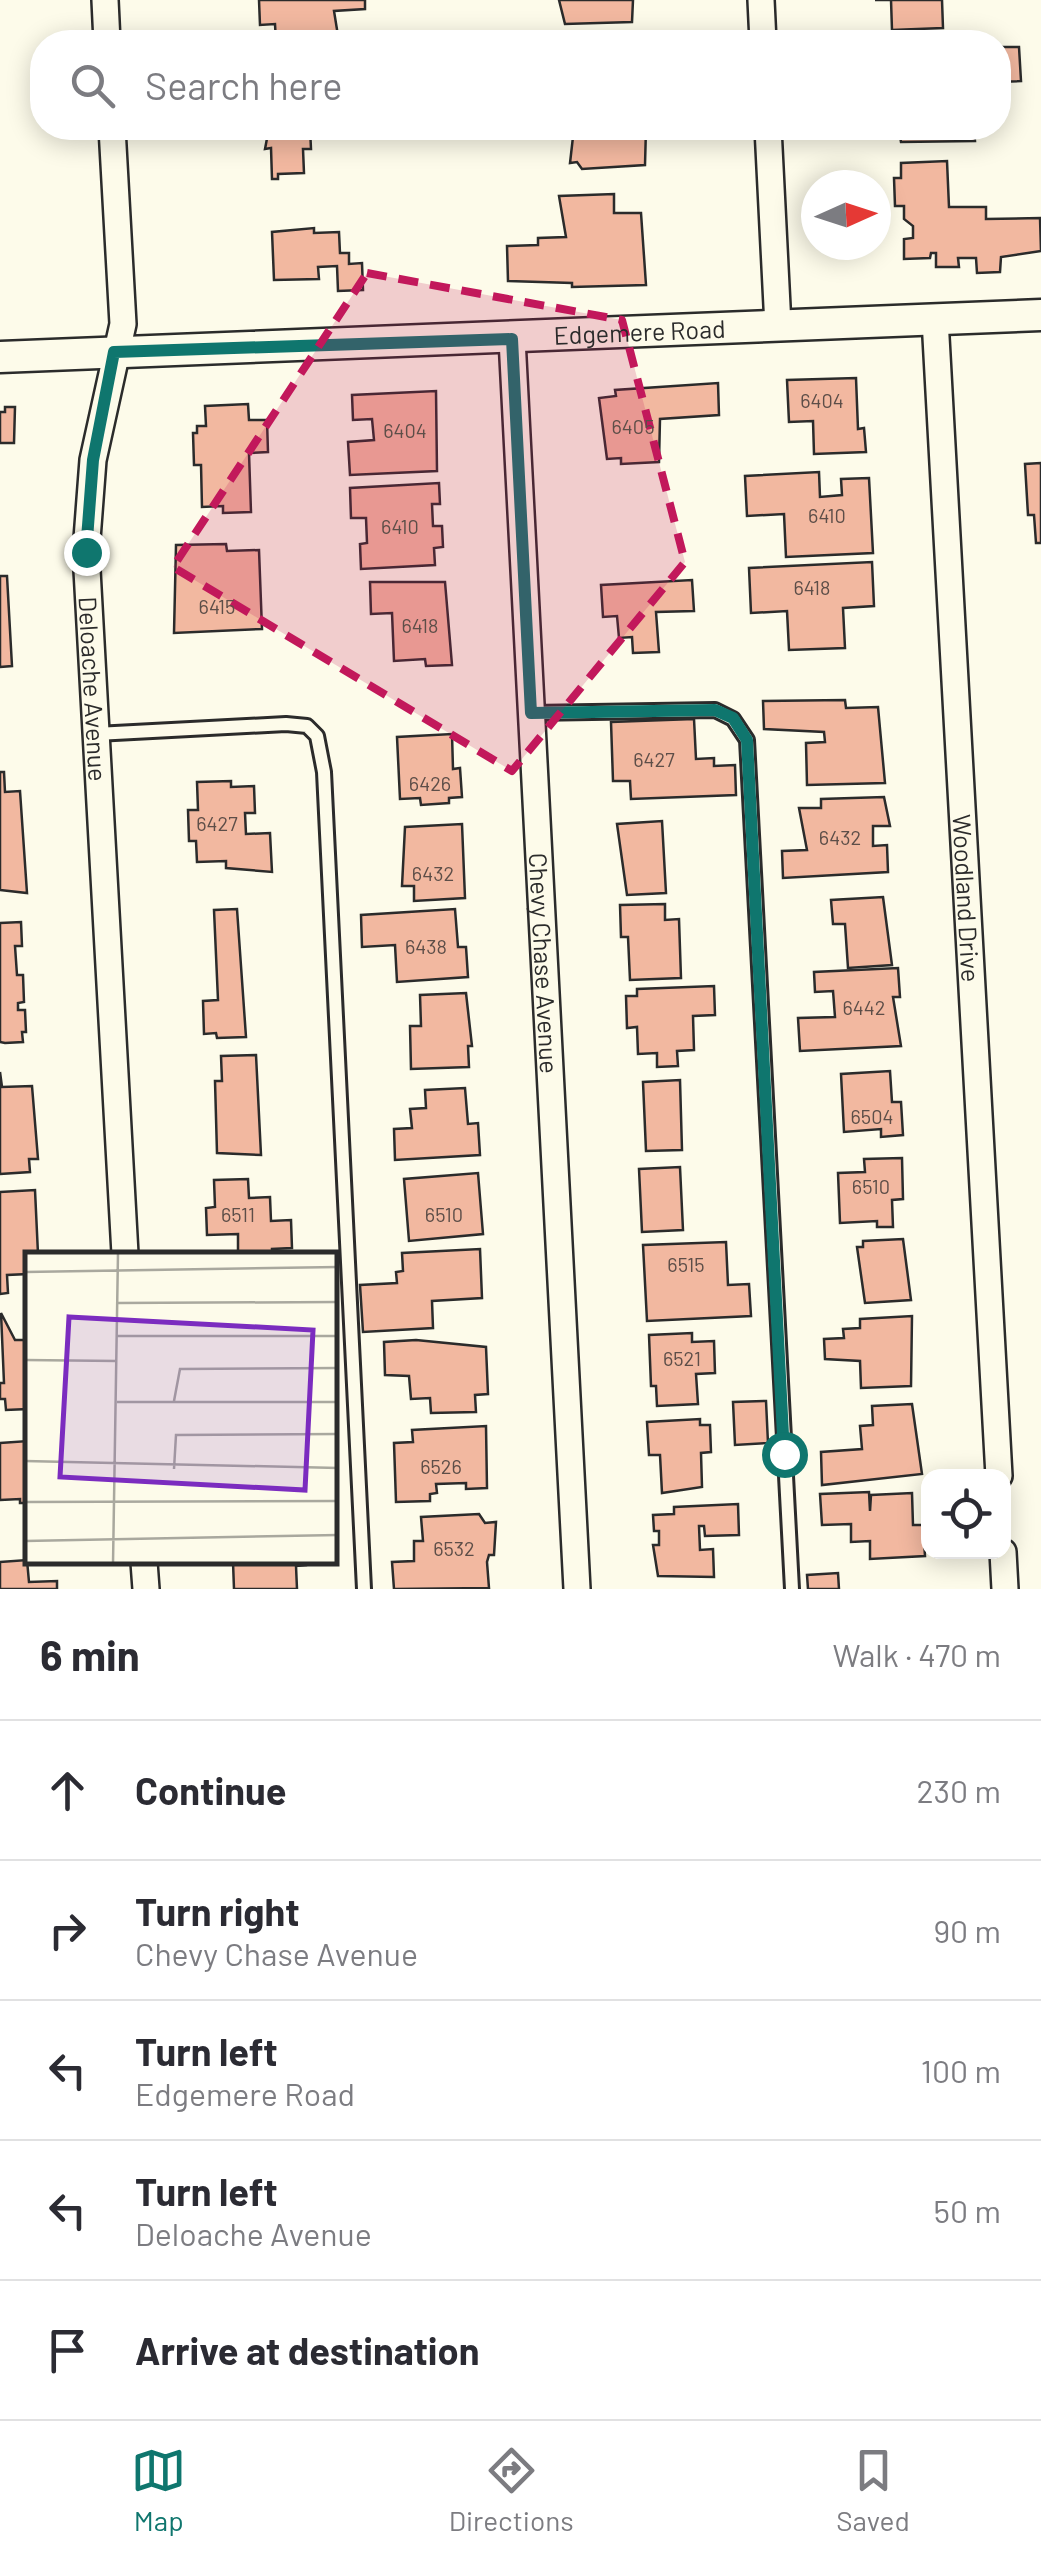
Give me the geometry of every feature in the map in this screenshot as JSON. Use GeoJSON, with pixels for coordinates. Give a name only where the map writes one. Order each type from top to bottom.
{"type":"FeatureCollection","features":[{"type":"Feature","properties":{"kind":"street"},"geometry":{"type":"LineString","coordinates":[[104,0],[106,30]]}},
{"type":"Feature","properties":{"kind":"street"},"geometry":{"type":"LineString","coordinates":[[761,0],[762,30]]}},
{"type":"Feature","properties":{"kind":"street","name":"Deloache Avenue"},"geometry":{"type":"LineString","coordinates":[[113,140],[123,324],[93,460],[86,552],[93,734],[125,1252]]}},
{"type":"Feature","properties":{"kind":"street"},"geometry":{"type":"LineString","coordinates":[[769,140],[778,326]]}},
{"type":"Feature","properties":{"kind":"street","name":"Edgemere Road"},"geometry":{"type":"LineString","coordinates":[[0,356],[512,339],[1041,315]]}},
{"type":"Feature","properties":{"kind":"street","name":"Woodland Drive"},"geometry":{"type":"LineString","coordinates":[[935,320],[999,1469]]}},
{"type":"Feature","properties":{"kind":"street","name":"Chevy Chase Avenue"},"geometry":{"type":"LineString","coordinates":[[512,339],[577,1589]]}},
{"type":"Feature","properties":{"kind":"street"},"geometry":{"type":"LineString","coordinates":[[1003,1559],[1005,1589]]}},
{"type":"Feature","properties":{"kind":"street"},"geometry":{"type":"LineString","coordinates":[[144,1564],[146,1589]]}},
{"type":"Feature","properties":{"kind":"lane"},"geometry":{"type":"LineString","coordinates":[[531,713],[715,710],[733,718],[747,740],[792,1589]]}},
{"type":"Feature","properties":{"kind":"lane"},"geometry":{"type":"LineString","coordinates":[[93,734],[286,724],[307,726],[317,736],[324,772],[364,1589]]}},
{"type":"Feature","properties":{"kind":"highlighted area"},"geometry":{"type":"Polygon","coordinates":[[[367,273],[622,320],[685,562],[512,771],[173,567],[367,273]]]}},
{"type":"Feature","properties":{"kind":"building"},"geometry":{"type":"Polygon","coordinates":[[[259,0],[365,0],[365,9],[334,11],[337,30],[275,30],[275,24],[260,25],[259,0]]]}},
{"type":"Feature","properties":{"kind":"building"},"geometry":{"type":"Polygon","coordinates":[[[559,0],[633,0],[632,22],[565,24],[559,0]]]}},
{"type":"Feature","properties":{"kind":"building"},"geometry":{"type":"Polygon","coordinates":[[[891,0],[942,0],[943,28],[892,30],[891,0]]]}},
{"type":"Feature","properties":{"kind":"building"},"geometry":{"type":"Polygon","coordinates":[[[1011,47],[1019,47],[1021,81],[1011,81],[1011,47]]]}},
{"type":"Feature","properties":{"kind":"building"},"geometry":{"type":"Polygon","coordinates":[[[267,140],[311,140],[311,149],[303,149],[304,173],[278,174],[278,179],[272,179],[271,148],[265,149],[267,140]]]}},
{"type":"Feature","properties":{"kind":"building"},"geometry":{"type":"Polygon","coordinates":[[[573,140],[646,140],[645,165],[582,169],[577,162],[570,163],[573,140]]]}},
{"type":"Feature","properties":{"kind":"building"},"geometry":{"type":"Polygon","coordinates":[[[901,140],[975,141],[901,142],[901,140]]]}},
{"type":"Feature","properties":{"kind":"building"},"geometry":{"type":"Polygon","coordinates":[[[947,161],[949,207],[986,207],[986,219],[1040,218],[1041,251],[1001,257],[1000,272],[977,273],[976,258],[958,258],[959,267],[936,267],[936,253],[931,253],[930,258],[904,259],[904,239],[913,238],[913,226],[904,219],[904,206],[895,206],[894,178],[901,178],[901,163],[947,161]]]}},
{"type":"Feature","properties":{"kind":"building"},"geometry":{"type":"Polygon","coordinates":[[[614,194],[614,213],[641,213],[646,285],[572,287],[572,283],[508,281],[507,246],[538,245],[538,238],[566,237],[559,196],[614,194]]]}},
{"type":"Feature","properties":{"kind":"building"},"geometry":{"type":"Polygon","coordinates":[[[314,228],[314,233],[339,232],[340,253],[349,253],[349,264],[362,263],[363,290],[338,291],[337,266],[318,267],[319,279],[274,280],[272,232],[314,228]]]}},
{"type":"Feature","properties":{"kind":"building"},"geometry":{"type":"Polygon","coordinates":[[[856,378],[858,429],[864,428],[866,452],[814,454],[813,421],[789,422],[787,380],[856,378]]]}},
{"type":"Feature","properties":{"kind":"building"},"geometry":{"type":"Polygon","coordinates":[[[718,383],[719,415],[660,419],[659,462],[621,464],[621,458],[607,459],[599,398],[616,396],[615,390],[718,383]]]}},
{"type":"Feature","properties":{"kind":"building"},"geometry":{"type":"Polygon","coordinates":[[[436,391],[437,471],[350,475],[348,442],[374,440],[372,419],[353,420],[352,395],[436,391]]]}},
{"type":"Feature","properties":{"kind":"building"},"geometry":{"type":"Polygon","coordinates":[[[248,404],[249,420],[267,420],[268,452],[249,453],[251,512],[223,513],[223,506],[202,507],[201,465],[194,465],[193,433],[197,433],[197,426],[206,426],[205,406],[248,404]]]}},
{"type":"Feature","properties":{"kind":"building"},"geometry":{"type":"Polygon","coordinates":[[[5,407],[15,407],[14,443],[0,443],[0,412],[5,412],[5,407]]]}},
{"type":"Feature","properties":{"kind":"building"},"geometry":{"type":"Polygon","coordinates":[[[1041,463],[1041,543],[1036,543],[1034,515],[1028,515],[1025,464],[1041,463]]]}},
{"type":"Feature","properties":{"kind":"building"},"geometry":{"type":"Polygon","coordinates":[[[819,472],[820,497],[842,495],[841,479],[869,478],[873,553],[786,557],[784,514],[747,516],[745,476],[819,472]]]}},
{"type":"Feature","properties":{"kind":"building"},"geometry":{"type":"Polygon","coordinates":[[[439,483],[440,504],[432,504],[433,526],[442,526],[443,547],[434,548],[435,565],[361,569],[360,544],[367,543],[366,518],[351,518],[350,488],[439,483]]]}},
{"type":"Feature","properties":{"kind":"building"},"geometry":{"type":"Polygon","coordinates":[[[226,544],[227,551],[259,550],[262,629],[174,633],[176,545],[226,544]]]}},
{"type":"Feature","properties":{"kind":"building"},"geometry":{"type":"Polygon","coordinates":[[[872,562],[874,606],[843,608],[845,648],[789,650],[787,611],[751,613],[749,568],[872,562]]]}},
{"type":"Feature","properties":{"kind":"building"},"geometry":{"type":"Polygon","coordinates":[[[0,576],[7,576],[12,666],[0,667],[0,576]]]}},
{"type":"Feature","properties":{"kind":"building"},"geometry":{"type":"Polygon","coordinates":[[[692,580],[694,611],[656,612],[659,652],[633,653],[632,637],[619,638],[617,616],[603,617],[601,585],[692,580]]]}},
{"type":"Feature","properties":{"kind":"building"},"geometry":{"type":"Polygon","coordinates":[[[370,582],[445,582],[452,665],[426,666],[425,659],[394,661],[392,613],[371,614],[370,582]]]}},
{"type":"Feature","properties":{"kind":"building"},"geometry":{"type":"Polygon","coordinates":[[[845,700],[846,708],[878,707],[885,783],[807,785],[806,743],[825,742],[824,732],[764,729],[763,701],[845,700]]]}},
{"type":"Feature","properties":{"kind":"building"},"geometry":{"type":"Polygon","coordinates":[[[694,719],[696,759],[714,758],[714,766],[735,765],[736,795],[631,799],[630,781],[613,781],[611,722],[694,719]]]}},
{"type":"Feature","properties":{"kind":"building"},"geometry":{"type":"Polygon","coordinates":[[[452,734],[453,769],[460,768],[462,797],[449,798],[449,803],[421,805],[420,798],[400,799],[397,737],[452,734]]]}},
{"type":"Feature","properties":{"kind":"building"},"geometry":{"type":"Polygon","coordinates":[[[0,772],[4,772],[5,792],[20,791],[27,893],[0,890],[0,772]]]}},
{"type":"Feature","properties":{"kind":"building"},"geometry":{"type":"Polygon","coordinates":[[[231,781],[231,787],[254,786],[255,813],[245,813],[246,834],[270,833],[272,872],[226,868],[226,861],[197,862],[196,841],[189,841],[188,810],[198,810],[197,782],[231,781]]]}},
{"type":"Feature","properties":{"kind":"building"},"geometry":{"type":"Polygon","coordinates":[[[884,797],[890,826],[873,826],[873,846],[887,845],[888,872],[783,878],[782,851],[807,850],[799,808],[821,808],[821,799],[884,797]]]}},
{"type":"Feature","properties":{"kind":"building"},"geometry":{"type":"Polygon","coordinates":[[[662,821],[666,893],[627,895],[617,824],[662,821]]]}},
{"type":"Feature","properties":{"kind":"building"},"geometry":{"type":"Polygon","coordinates":[[[462,824],[465,898],[414,901],[414,886],[402,886],[405,827],[462,824]]]}},
{"type":"Feature","properties":{"kind":"building"},"geometry":{"type":"Polygon","coordinates":[[[883,897],[892,965],[848,968],[845,924],[833,924],[831,900],[883,897]]]}},
{"type":"Feature","properties":{"kind":"building"},"geometry":{"type":"Polygon","coordinates":[[[665,904],[665,920],[679,919],[681,978],[630,980],[628,937],[621,937],[620,905],[665,904]]]}},
{"type":"Feature","properties":{"kind":"building"},"geometry":{"type":"Polygon","coordinates":[[[237,909],[246,1037],[217,1038],[216,1033],[204,1034],[203,1001],[218,1000],[214,910],[237,909]]]}},
{"type":"Feature","properties":{"kind":"building"},"geometry":{"type":"Polygon","coordinates":[[[455,909],[458,947],[466,947],[468,977],[397,982],[395,945],[362,947],[361,915],[455,909]]]}},
{"type":"Feature","properties":{"kind":"building"},"geometry":{"type":"Polygon","coordinates":[[[21,922],[22,946],[15,946],[17,975],[23,975],[24,1002],[18,1003],[18,1010],[25,1010],[26,1032],[22,1032],[23,1042],[5,1043],[0,1042],[0,923],[21,922]]]}},
{"type":"Feature","properties":{"kind":"building"},"geometry":{"type":"Polygon","coordinates":[[[898,968],[900,997],[893,997],[901,1046],[800,1051],[798,1018],[835,1017],[833,991],[815,992],[814,972],[898,968]]]}},
{"type":"Feature","properties":{"kind":"building"},"geometry":{"type":"Polygon","coordinates":[[[714,986],[715,1015],[693,1016],[694,1050],[677,1051],[678,1066],[657,1067],[657,1053],[638,1054],[637,1027],[627,1028],[626,996],[637,996],[637,989],[714,986]]]}},
{"type":"Feature","properties":{"kind":"building"},"geometry":{"type":"Polygon","coordinates":[[[466,993],[472,1046],[468,1046],[469,1067],[411,1069],[410,1026],[421,1026],[420,995],[466,993]]]}},
{"type":"Feature","properties":{"kind":"building"},"geometry":{"type":"Polygon","coordinates":[[[256,1055],[261,1155],[217,1153],[215,1081],[222,1081],[221,1056],[256,1055]]]}},
{"type":"Feature","properties":{"kind":"building"},"geometry":{"type":"Polygon","coordinates":[[[890,1071],[892,1102],[901,1102],[903,1135],[881,1137],[881,1129],[844,1132],[841,1074],[890,1071]]]}},
{"type":"Feature","properties":{"kind":"building"},"geometry":{"type":"Polygon","coordinates":[[[0,1072],[2,1087],[32,1086],[38,1159],[29,1159],[30,1172],[0,1174],[0,1072]]]}},
{"type":"Feature","properties":{"kind":"building"},"geometry":{"type":"Polygon","coordinates":[[[680,1080],[682,1150],[646,1151],[643,1082],[680,1080]]]}},
{"type":"Feature","properties":{"kind":"building"},"geometry":{"type":"Polygon","coordinates":[[[465,1088],[468,1124],[478,1123],[480,1155],[395,1160],[394,1129],[412,1128],[410,1109],[426,1108],[425,1090],[465,1088]]]}},
{"type":"Feature","properties":{"kind":"building"},"geometry":{"type":"Polygon","coordinates":[[[902,1158],[903,1199],[892,1200],[893,1227],[877,1227],[877,1221],[840,1223],[838,1173],[865,1172],[864,1159],[902,1158]]]}},
{"type":"Feature","properties":{"kind":"building"},"geometry":{"type":"Polygon","coordinates":[[[680,1167],[683,1230],[642,1232],[639,1169],[680,1167]]]}},
{"type":"Feature","properties":{"kind":"building"},"geometry":{"type":"Polygon","coordinates":[[[478,1173],[483,1234],[409,1241],[404,1179],[478,1173]]]}},
{"type":"Feature","properties":{"kind":"building"},"geometry":{"type":"Polygon","coordinates":[[[248,1179],[249,1198],[270,1197],[271,1221],[291,1220],[292,1248],[238,1252],[238,1234],[207,1235],[206,1208],[215,1207],[214,1180],[248,1179]]]}},
{"type":"Feature","properties":{"kind":"building"},"geometry":{"type":"Polygon","coordinates":[[[35,1190],[38,1252],[25,1252],[25,1274],[7,1275],[8,1293],[0,1294],[0,1192],[35,1190]]]}},
{"type":"Feature","properties":{"kind":"building"},"geometry":{"type":"Polygon","coordinates":[[[903,1239],[911,1300],[865,1303],[857,1247],[863,1247],[863,1241],[903,1239]]]}},
{"type":"Feature","properties":{"kind":"building"},"geometry":{"type":"Polygon","coordinates":[[[726,1242],[728,1285],[749,1284],[751,1316],[647,1321],[643,1245],[726,1242]]]}},
{"type":"Feature","properties":{"kind":"building"},"geometry":{"type":"Polygon","coordinates":[[[480,1249],[482,1298],[432,1301],[433,1328],[363,1332],[360,1285],[397,1283],[396,1272],[403,1271],[402,1253],[480,1249]]]}},
{"type":"Feature","properties":{"kind":"building"},"geometry":{"type":"Polygon","coordinates":[[[1,1313],[15,1340],[25,1340],[25,1409],[6,1410],[5,1399],[0,1399],[0,1383],[4,1383],[1,1313]]]}},
{"type":"Feature","properties":{"kind":"building"},"geometry":{"type":"Polygon","coordinates":[[[912,1316],[911,1386],[861,1388],[860,1361],[825,1359],[824,1339],[844,1338],[843,1329],[860,1328],[860,1319],[912,1316]]]}},
{"type":"Feature","properties":{"kind":"building"},"geometry":{"type":"Polygon","coordinates":[[[692,1333],[692,1342],[714,1341],[715,1373],[696,1374],[698,1404],[657,1406],[656,1386],[651,1386],[649,1335],[692,1333]]]}},
{"type":"Feature","properties":{"kind":"building"},"geometry":{"type":"Polygon","coordinates":[[[416,1340],[486,1347],[488,1394],[475,1395],[476,1412],[431,1413],[430,1398],[411,1399],[409,1376],[385,1375],[384,1342],[416,1340]]]}},
{"type":"Feature","properties":{"kind":"building"},"geometry":{"type":"Polygon","coordinates":[[[766,1401],[768,1443],[735,1445],[733,1402],[766,1401]]]}},
{"type":"Feature","properties":{"kind":"building"},"geometry":{"type":"Polygon","coordinates":[[[912,1404],[921,1474],[822,1485],[821,1452],[862,1449],[860,1426],[873,1425],[872,1406],[912,1404]]]}},
{"type":"Feature","properties":{"kind":"building"},"geometry":{"type":"Polygon","coordinates":[[[700,1419],[700,1425],[710,1425],[711,1452],[701,1453],[702,1487],[662,1493],[660,1455],[649,1455],[647,1422],[700,1419]]]}},
{"type":"Feature","properties":{"kind":"building"},"geometry":{"type":"Polygon","coordinates":[[[486,1426],[487,1488],[466,1489],[466,1483],[436,1484],[437,1493],[430,1494],[430,1501],[396,1502],[394,1443],[413,1442],[412,1430],[486,1426]]]}},
{"type":"Feature","properties":{"kind":"building"},"geometry":{"type":"Polygon","coordinates":[[[25,1441],[25,1503],[20,1503],[20,1499],[0,1500],[0,1443],[25,1441]]]}},
{"type":"Feature","properties":{"kind":"building"},"geometry":{"type":"Polygon","coordinates":[[[869,1492],[870,1511],[871,1495],[912,1493],[913,1525],[921,1525],[921,1556],[870,1559],[870,1541],[851,1542],[851,1524],[822,1525],[820,1494],[869,1492]]]}},
{"type":"Feature","properties":{"kind":"building"},"geometry":{"type":"Polygon","coordinates":[[[738,1504],[739,1535],[705,1536],[704,1526],[699,1526],[700,1550],[713,1549],[714,1577],[658,1576],[653,1545],[659,1545],[659,1531],[654,1531],[653,1515],[674,1514],[674,1507],[738,1504]]]}},
{"type":"Feature","properties":{"kind":"building"},"geometry":{"type":"Polygon","coordinates":[[[479,1514],[485,1523],[496,1522],[494,1555],[489,1555],[487,1562],[489,1588],[394,1589],[392,1562],[414,1561],[414,1541],[423,1541],[421,1517],[479,1514]]]}},
{"type":"Feature","properties":{"kind":"building"},"geometry":{"type":"Polygon","coordinates":[[[25,1560],[29,1582],[57,1581],[57,1589],[0,1589],[0,1562],[25,1560]]]}},
{"type":"Feature","properties":{"kind":"building"},"geometry":{"type":"Polygon","coordinates":[[[233,1564],[306,1564],[296,1566],[297,1589],[234,1589],[233,1564]]]}},
{"type":"Feature","properties":{"kind":"building"},"geometry":{"type":"Polygon","coordinates":[[[838,1573],[839,1589],[808,1589],[807,1575],[838,1573]]]}},
{"type":"Feature","properties":{"kind":"route"},"geometry":{"type":"LineString","coordinates":[[86,552],[93,460],[114,352],[512,339],[531,713],[715,710],[733,718],[747,740],[784,1454]]}}]}
